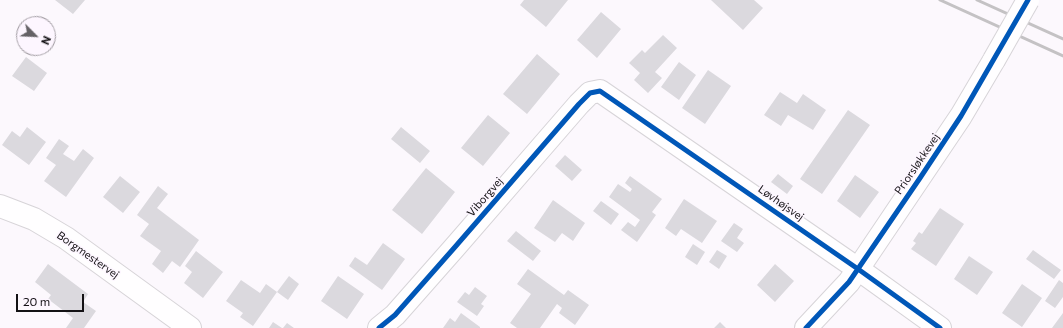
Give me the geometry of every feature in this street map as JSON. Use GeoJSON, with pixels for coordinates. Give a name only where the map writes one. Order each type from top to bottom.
{"type":"FeatureCollection","features":[{"type":"Feature","properties":{"kind":"street","name":"Priorsløkkevej"},"geometry":{"type":"LineString","coordinates":[[806,328],[849,282],[953,129],[1028,0]]}},
{"type":"Feature","properties":{"kind":"street","name":"Viborgvej"},"geometry":{"type":"LineString","coordinates":[[379,328],[395,315],[455,248],[579,104],[590,93],[600,91],[609,96]]}},
{"type":"Feature","properties":{"kind":"street","name":"Løvhøjsvej"},"geometry":{"type":"LineString","coordinates":[[609,96],[858,269],[940,328]]}},
{"type":"Feature","properties":{"kind":"street","name":"Borgmestervej"},"geometry":{"type":"LineString","coordinates":[[0,206],[34,219],[66,238],[190,328]]}},
{"type":"Feature","properties":{"kind":"building"},"geometry":{"type":"Polygon","coordinates":[[[55,0],[85,0],[73,14],[55,0]]]}},
{"type":"Feature","properties":{"kind":"building"},"geometry":{"type":"Polygon","coordinates":[[[524,0],[568,0],[546,27],[520,5],[524,0]]]}},
{"type":"Feature","properties":{"kind":"building"},"geometry":{"type":"Polygon","coordinates":[[[711,0],[754,0],[763,8],[743,30],[711,0]]]}},
{"type":"Feature","properties":{"kind":"building"},"geometry":{"type":"Polygon","coordinates":[[[601,12],[621,29],[597,58],[577,40],[601,12]]]}},
{"type":"Feature","properties":{"kind":"building"},"geometry":{"type":"Polygon","coordinates":[[[663,35],[677,48],[655,72],[662,78],[648,93],[634,80],[640,73],[629,63],[642,50],[645,53],[663,35]]]}},
{"type":"Feature","properties":{"kind":"building"},"geometry":{"type":"Polygon","coordinates":[[[537,54],[560,74],[527,114],[503,94],[537,54]]]}},
{"type":"Feature","properties":{"kind":"building"},"geometry":{"type":"Polygon","coordinates":[[[26,57],[47,73],[34,91],[12,76],[26,57]]]}},
{"type":"Feature","properties":{"kind":"building"},"geometry":{"type":"Polygon","coordinates":[[[679,62],[696,75],[679,100],[661,87],[679,62]]]}},
{"type":"Feature","properties":{"kind":"building"},"geometry":{"type":"Polygon","coordinates":[[[708,70],[731,86],[705,124],[682,108],[708,70]]]}},
{"type":"Feature","properties":{"kind":"building"},"geometry":{"type":"Polygon","coordinates":[[[780,92],[797,103],[803,94],[826,110],[813,130],[788,115],[781,126],[764,115],[780,92]]]}},
{"type":"Feature","properties":{"kind":"building"},"geometry":{"type":"Polygon","coordinates":[[[848,110],[870,125],[822,194],[800,179],[848,110]]]}},
{"type":"Feature","properties":{"kind":"building"},"geometry":{"type":"Polygon","coordinates":[[[488,115],[510,133],[483,166],[461,148],[488,115]]]}},
{"type":"Feature","properties":{"kind":"building"},"geometry":{"type":"Polygon","coordinates":[[[27,127],[46,142],[29,165],[2,145],[12,131],[20,137],[27,127]]]}},
{"type":"Feature","properties":{"kind":"building"},"geometry":{"type":"Polygon","coordinates":[[[401,127],[430,151],[420,163],[391,139],[401,127]]]}},
{"type":"Feature","properties":{"kind":"building"},"geometry":{"type":"Polygon","coordinates":[[[59,139],[69,146],[63,154],[74,161],[83,149],[94,158],[66,197],[44,181],[56,165],[46,158],[59,139]]]}},
{"type":"Feature","properties":{"kind":"building"},"geometry":{"type":"Polygon","coordinates":[[[565,155],[582,170],[572,181],[555,166],[565,155]]]}},
{"type":"Feature","properties":{"kind":"building"},"geometry":{"type":"Polygon","coordinates":[[[426,168],[455,192],[422,234],[392,210],[426,168]]]}},
{"type":"Feature","properties":{"kind":"building"},"geometry":{"type":"Polygon","coordinates":[[[778,174],[793,186],[787,194],[771,182],[778,174]]]}},
{"type":"Feature","properties":{"kind":"building"},"geometry":{"type":"Polygon","coordinates":[[[855,175],[879,192],[860,218],[837,201],[855,175]]]}},
{"type":"Feature","properties":{"kind":"building"},"geometry":{"type":"Polygon","coordinates":[[[120,176],[140,192],[123,213],[103,197],[120,176]]]}},
{"type":"Feature","properties":{"kind":"building"},"geometry":{"type":"Polygon","coordinates":[[[630,176],[662,199],[652,212],[656,215],[637,242],[621,230],[628,222],[635,227],[640,220],[609,197],[618,184],[630,192],[632,189],[625,183],[630,176]]]}},
{"type":"Feature","properties":{"kind":"building"},"geometry":{"type":"Polygon","coordinates":[[[158,186],[168,194],[157,208],[199,240],[180,267],[172,261],[163,273],[152,264],[161,251],[140,236],[149,224],[137,215],[158,186]]]}},
{"type":"Feature","properties":{"kind":"building"},"geometry":{"type":"Polygon","coordinates":[[[684,199],[717,221],[702,243],[681,229],[676,236],[665,228],[684,199]]]}},
{"type":"Feature","properties":{"kind":"building"},"geometry":{"type":"Polygon","coordinates":[[[553,200],[585,223],[573,241],[562,233],[555,242],[534,228],[553,200]]]}},
{"type":"Feature","properties":{"kind":"building"},"geometry":{"type":"Polygon","coordinates":[[[601,201],[619,214],[611,225],[593,211],[601,201]]]}},
{"type":"Feature","properties":{"kind":"building"},"geometry":{"type":"Polygon","coordinates":[[[940,208],[964,224],[936,266],[911,249],[916,243],[913,241],[919,232],[922,234],[940,208]]]}},
{"type":"Feature","properties":{"kind":"building"},"geometry":{"type":"Polygon","coordinates":[[[734,223],[743,229],[737,238],[744,243],[737,252],[721,241],[734,223]]]}},
{"type":"Feature","properties":{"kind":"building"},"geometry":{"type":"Polygon","coordinates":[[[516,231],[541,251],[533,261],[507,241],[516,231]]]}},
{"type":"Feature","properties":{"kind":"building"},"geometry":{"type":"Polygon","coordinates":[[[383,243],[405,259],[382,290],[349,266],[355,257],[367,265],[383,243]]]}},
{"type":"Feature","properties":{"kind":"building"},"geometry":{"type":"Polygon","coordinates":[[[693,244],[705,252],[697,265],[685,257],[693,244]]]}},
{"type":"Feature","properties":{"kind":"building"},"geometry":{"type":"Polygon","coordinates":[[[717,250],[727,256],[719,269],[709,262],[717,250]]]}},
{"type":"Feature","properties":{"kind":"building"},"geometry":{"type":"Polygon","coordinates":[[[1033,250],[1061,270],[1054,279],[1026,259],[1033,250]]]}},
{"type":"Feature","properties":{"kind":"building"},"geometry":{"type":"Polygon","coordinates":[[[196,251],[223,272],[203,298],[184,283],[192,272],[185,266],[196,251]]]}},
{"type":"Feature","properties":{"kind":"building"},"geometry":{"type":"Polygon","coordinates":[[[969,256],[993,272],[977,295],[954,279],[969,256]]]}},
{"type":"Feature","properties":{"kind":"building"},"geometry":{"type":"Polygon","coordinates":[[[48,264],[88,294],[83,302],[96,311],[84,328],[66,328],[73,318],[48,299],[51,295],[35,282],[48,264]]]}},
{"type":"Feature","properties":{"kind":"building"},"geometry":{"type":"Polygon","coordinates":[[[775,264],[794,281],[775,302],[757,285],[775,264]]]}},
{"type":"Feature","properties":{"kind":"building"},"geometry":{"type":"Polygon","coordinates":[[[528,269],[564,295],[568,290],[589,305],[575,325],[559,313],[562,308],[557,304],[540,328],[517,328],[510,323],[531,294],[517,284],[528,269]]]}},
{"type":"Feature","properties":{"kind":"building"},"geometry":{"type":"Polygon","coordinates":[[[289,276],[299,284],[288,300],[277,292],[289,276]]]}},
{"type":"Feature","properties":{"kind":"building"},"geometry":{"type":"Polygon","coordinates":[[[338,276],[364,294],[347,319],[321,301],[338,276]]]}},
{"type":"Feature","properties":{"kind":"building"},"geometry":{"type":"Polygon","coordinates":[[[241,280],[260,293],[266,284],[277,292],[253,326],[240,317],[243,313],[226,301],[241,280]]]}},
{"type":"Feature","properties":{"kind":"building"},"geometry":{"type":"Polygon","coordinates":[[[1059,280],[1063,283],[1063,297],[1055,308],[1045,301],[1059,280]]]}},
{"type":"Feature","properties":{"kind":"building"},"geometry":{"type":"Polygon","coordinates":[[[1022,284],[1042,298],[1022,327],[1002,313],[1022,284]]]}},
{"type":"Feature","properties":{"kind":"building"},"geometry":{"type":"Polygon","coordinates":[[[475,287],[487,296],[481,304],[484,306],[477,316],[457,302],[465,292],[469,295],[475,287]]]}},
{"type":"Feature","properties":{"kind":"building"},"geometry":{"type":"Polygon","coordinates":[[[461,313],[480,328],[443,328],[450,318],[455,322],[461,313]]]}},
{"type":"Feature","properties":{"kind":"building"},"geometry":{"type":"Polygon","coordinates":[[[1063,313],[1063,328],[1052,328],[1063,313]]]}},
{"type":"Feature","properties":{"kind":"building"},"geometry":{"type":"Polygon","coordinates":[[[273,322],[282,328],[269,328],[273,322]]]}},
{"type":"Feature","properties":{"kind":"building"},"geometry":{"type":"Polygon","coordinates":[[[720,322],[726,328],[714,328],[720,322]]]}},
{"type":"Feature","properties":{"kind":"building"},"geometry":{"type":"Polygon","coordinates":[[[287,323],[294,328],[283,328],[287,323]]]}},
{"type":"Feature","properties":{"kind":"railway"},"geometry":{"type":"LineString","coordinates":[[940,0],[1063,56]]}},
{"type":"Feature","properties":{"kind":"railway"},"geometry":{"type":"LineString","coordinates":[[977,0],[1063,39]]}},
{"type":"Feature","properties":{"kind":"cycle path"},"geometry":{"type":"LineString","coordinates":[[806,328],[849,282],[920,178],[961,116],[1028,0]]}},
{"type":"Feature","properties":{"kind":"cycle path"},"geometry":{"type":"LineString","coordinates":[[379,328],[395,315],[579,104],[590,93],[600,91],[858,269],[940,328]]}}]}
